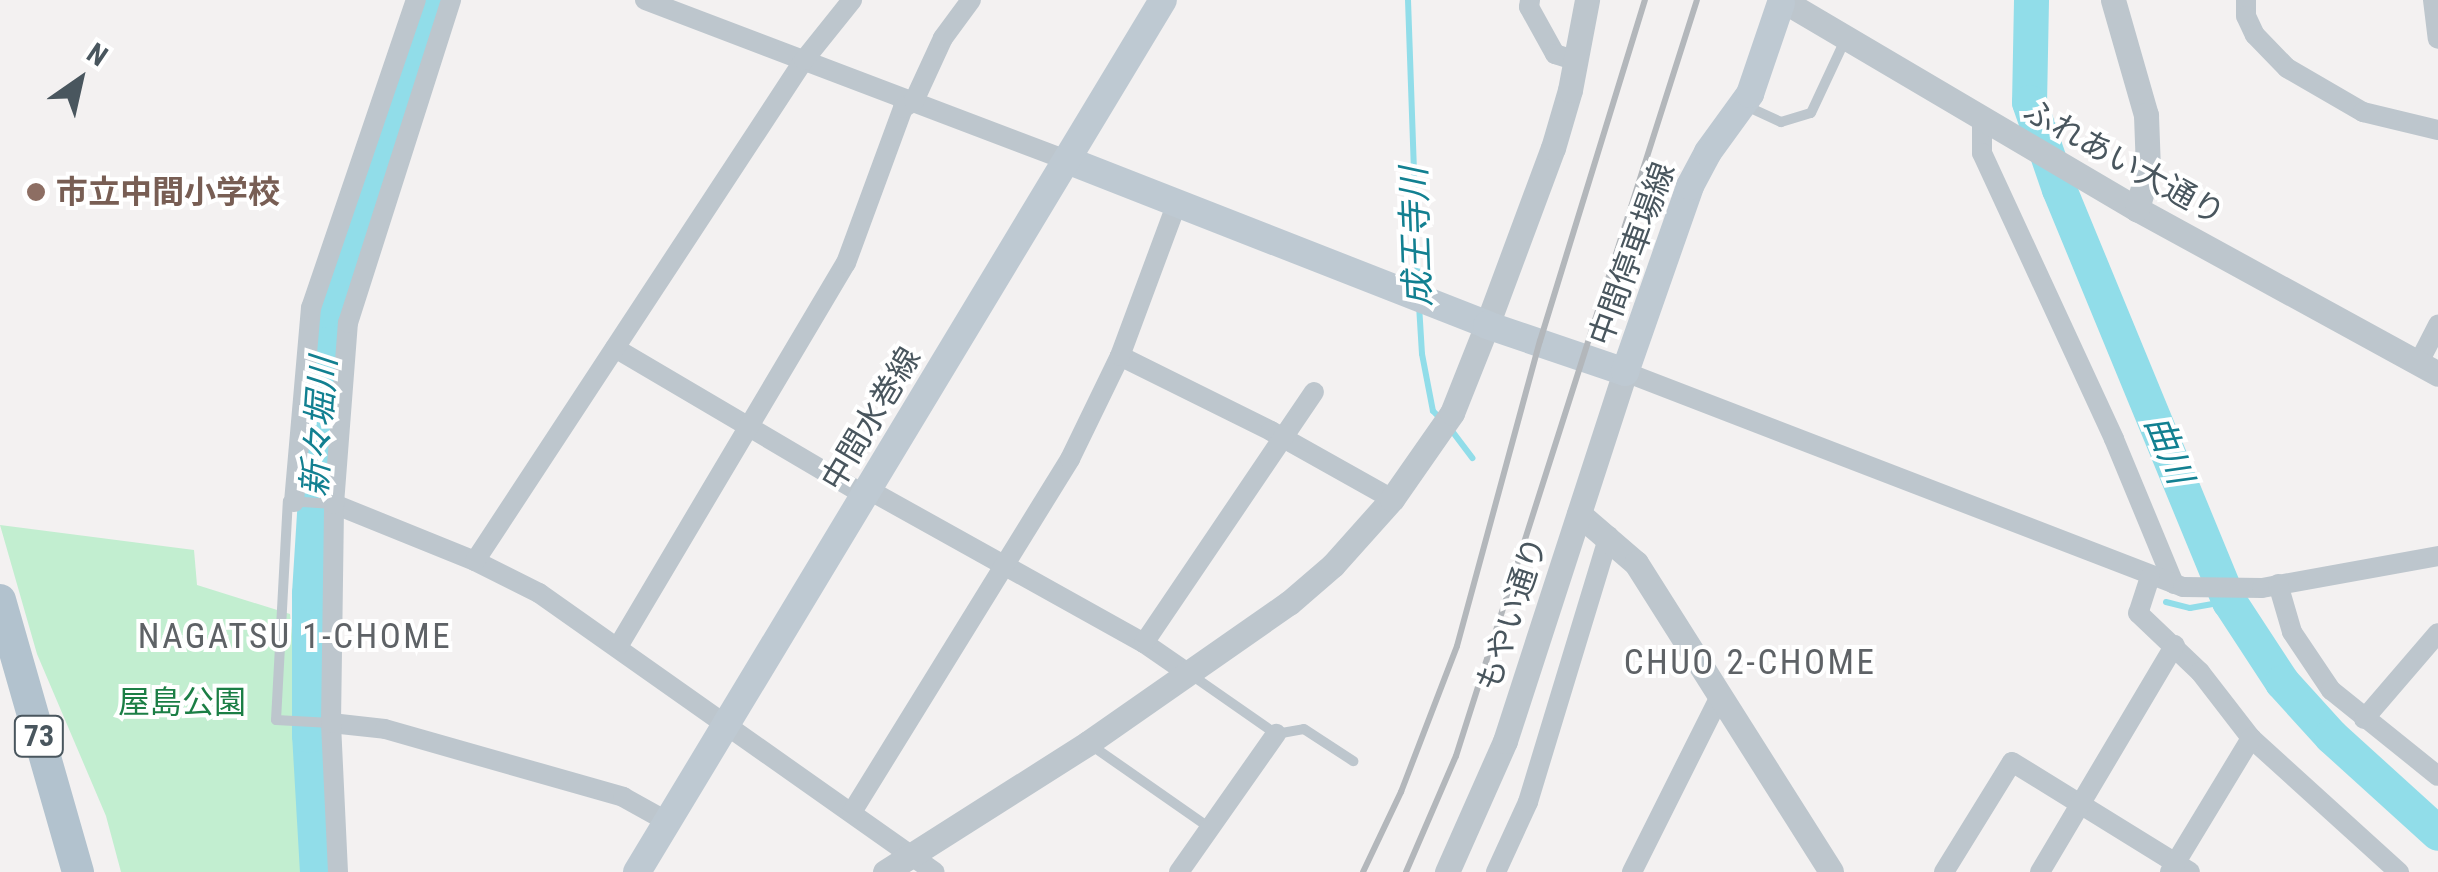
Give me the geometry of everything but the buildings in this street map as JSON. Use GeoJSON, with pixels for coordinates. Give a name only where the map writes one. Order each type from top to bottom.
{"type":"FeatureCollection","features":[{"type":"Feature","properties":{"kind":"main road","name":"中間水巻線"},"geometry":{"type":"LineString","coordinates":[[637,872],[1163,0]]}},
{"type":"Feature","properties":{"kind":"main road","name":"中間停車場線"},"geometry":{"type":"LineString","coordinates":[[1068,160],[1488,325],[1625,372],[1690,186],[1708,152],[1743,104],[1782,2]]}},
{"type":"Feature","properties":{"kind":"main road","name":"73"},"geometry":{"type":"LineString","coordinates":[[0,600],[78,872]]}},
{"type":"Feature","properties":{"kind":"street"},"geometry":{"type":"LineString","coordinates":[[294,502],[310,308],[416,0]]}},
{"type":"Feature","properties":{"kind":"street"},"geometry":{"type":"LineString","coordinates":[[338,872],[331,723],[334,504],[352,300],[451,0]]}},
{"type":"Feature","properties":{"kind":"street"},"geometry":{"type":"LineString","coordinates":[[646,0],[1068,160]]}},
{"type":"Feature","properties":{"kind":"street"},"geometry":{"type":"LineString","coordinates":[[475,561],[804,60],[852,0]]}},
{"type":"Feature","properties":{"kind":"street"},"geometry":{"type":"LineString","coordinates":[[619,646],[846,263],[903,108],[914,101],[943,38],[971,0]]}},
{"type":"Feature","properties":{"kind":"street"},"geometry":{"type":"LineString","coordinates":[[1530,0],[1529,7],[1555,54],[1576,61]]}},
{"type":"Feature","properties":{"kind":"street"},"geometry":{"type":"LineString","coordinates":[[885,872],[1190,674],[1333,565],[1392,499],[1452,413],[1488,325],[1553,148],[1587,0]]}},
{"type":"Feature","properties":{"kind":"street"},"geometry":{"type":"LineString","coordinates":[[2113,0],[2146,114],[2148,170],[2137,209]]}},
{"type":"Feature","properties":{"kind":"street"},"geometry":{"type":"LineString","coordinates":[[2246,0],[2246,16],[2255,35],[2287,68],[2363,112],[2438,130]]}},
{"type":"Feature","properties":{"kind":"street"},"geometry":{"type":"LineString","coordinates":[[2433,0],[2438,38]]}},
{"type":"Feature","properties":{"kind":"street","name":"ふれあい大通り"},"geometry":{"type":"LineString","coordinates":[[1782,2],[2137,209],[2429,368]]}},
{"type":"Feature","properties":{"kind":"street"},"geometry":{"type":"LineString","coordinates":[[1982,120],[1982,153],[2179,585]]}},
{"type":"Feature","properties":{"kind":"street"},"geometry":{"type":"LineString","coordinates":[[852,812],[1070,459],[1120,356],[1177,202]]}},
{"type":"Feature","properties":{"kind":"street"},"geometry":{"type":"LineString","coordinates":[[2429,368],[2438,324]]}},
{"type":"Feature","properties":{"kind":"street"},"geometry":{"type":"LineString","coordinates":[[615,348],[856,490],[870,490],[1144,644],[1190,674]]}},
{"type":"Feature","properties":{"kind":"street"},"geometry":{"type":"LineString","coordinates":[[1120,356],[1392,499]]}},
{"type":"Feature","properties":{"kind":"street"},"geometry":{"type":"LineString","coordinates":[[1625,372],[2179,585],[2270,586],[2438,556]]}},
{"type":"Feature","properties":{"kind":"street","name":"もやい通り"},"geometry":{"type":"LineString","coordinates":[[1447,872],[1505,741],[1625,372]]}},
{"type":"Feature","properties":{"kind":"street"},"geometry":{"type":"LineString","coordinates":[[1144,644],[1314,392]]}},
{"type":"Feature","properties":{"kind":"street"},"geometry":{"type":"LineString","coordinates":[[334,504],[475,561],[539,592],[935,872]]}},
{"type":"Feature","properties":{"kind":"street"},"geometry":{"type":"LineString","coordinates":[[1579,514],[1636,563],[1831,872]]}},
{"type":"Feature","properties":{"kind":"street"},"geometry":{"type":"LineString","coordinates":[[1496,872],[1533,786],[1609,536]]}},
{"type":"Feature","properties":{"kind":"street"},"geometry":{"type":"LineString","coordinates":[[2150,577],[2138,612],[2175,645],[2251,738],[2399,872]]}},
{"type":"Feature","properties":{"kind":"street"},"geometry":{"type":"LineString","coordinates":[[2270,586],[2307,658],[2331,690],[2438,776]]}},
{"type":"Feature","properties":{"kind":"street"},"geometry":{"type":"LineString","coordinates":[[2364,718],[2438,634]]}},
{"type":"Feature","properties":{"kind":"street"},"geometry":{"type":"LineString","coordinates":[[2040,872],[2175,645]]}},
{"type":"Feature","properties":{"kind":"street"},"geometry":{"type":"LineString","coordinates":[[1632,872],[1719,698]]}},
{"type":"Feature","properties":{"kind":"street"},"geometry":{"type":"LineString","coordinates":[[331,723],[385,729],[623,797],[668,822]]}},
{"type":"Feature","properties":{"kind":"street"},"geometry":{"type":"LineString","coordinates":[[1179,872],[1276,734]]}},
{"type":"Feature","properties":{"kind":"street"},"geometry":{"type":"LineString","coordinates":[[1944,872],[2012,762],[2178,869],[2251,738]]}},
{"type":"Feature","properties":{"kind":"lane"},"geometry":{"type":"LineString","coordinates":[[1743,104],[1781,122],[1811,113],[1845,39]]}},
{"type":"Feature","properties":{"kind":"lane"},"geometry":{"type":"LineString","coordinates":[[331,723],[276,720],[288,501],[334,504]]}},
{"type":"Feature","properties":{"kind":"lane"},"geometry":{"type":"LineString","coordinates":[[1190,674],[1276,734],[1304,728],[1353,761]]}},
{"type":"Feature","properties":{"kind":"lane"},"geometry":{"type":"LineString","coordinates":[[1088,743],[1210,828]]}},
{"type":"Feature","properties":{"kind":"green space","name":"屋島公園"},"geometry":{"type":"Polygon","coordinates":[[[0,525],[194,550],[197,585],[290,614],[313,872],[121,872],[106,816],[37,654],[0,525]]]}},
{"type":"Feature","properties":{"kind":"waterway","name":"新々堀川"},"geometry":{"type":"LineString","coordinates":[[317,872],[309,735],[309,593],[327,310],[432,0]]}},
{"type":"Feature","properties":{"kind":"waterway","name":"成王寺川"},"geometry":{"type":"LineString","coordinates":[[1408,0],[1418,288]]}},
{"type":"Feature","properties":{"kind":"waterway","name":"曲川"},"geometry":{"type":"LineString","coordinates":[[2031,0],[2029,102],[2059,189],[2229,601],[2282,682],[2331,736],[2438,833]]}},
{"type":"Feature","properties":{"kind":"waterway","name":"成王寺川"},"geometry":{"type":"LineString","coordinates":[[1419,305],[1422,354],[1433,411],[1440,418]]}},
{"type":"Feature","properties":{"kind":"waterway","name":"成王寺川"},"geometry":{"type":"LineString","coordinates":[[1449,427],[1472,458]]}},
{"type":"Feature","properties":{"kind":"waterway"},"geometry":{"type":"LineString","coordinates":[[2166,602],[2190,608],[2229,601]]}},
{"type":"Feature","properties":{"kind":"railway"},"geometry":{"type":"LineString","coordinates":[[1363,872],[1401,792],[1457,646],[1540,341],[1645,0]]}},
{"type":"Feature","properties":{"kind":"railway"},"geometry":{"type":"LineString","coordinates":[[1406,872],[1456,756],[1697,0]]}},
{"type":"Feature","properties":{"kind":"place","name":"市立中間小学校"},"geometry":{"type":"Point","coordinates":[36,192]}},
{"type":"Feature","properties":{"kind":"district","name":"NAGATSU 1-CHOME"},"geometry":{"type":"Point","coordinates":[295,637]}},
{"type":"Feature","properties":{"kind":"district","name":"CHUO 2-CHOME"},"geometry":{"type":"Point","coordinates":[1750,663]}}]}
